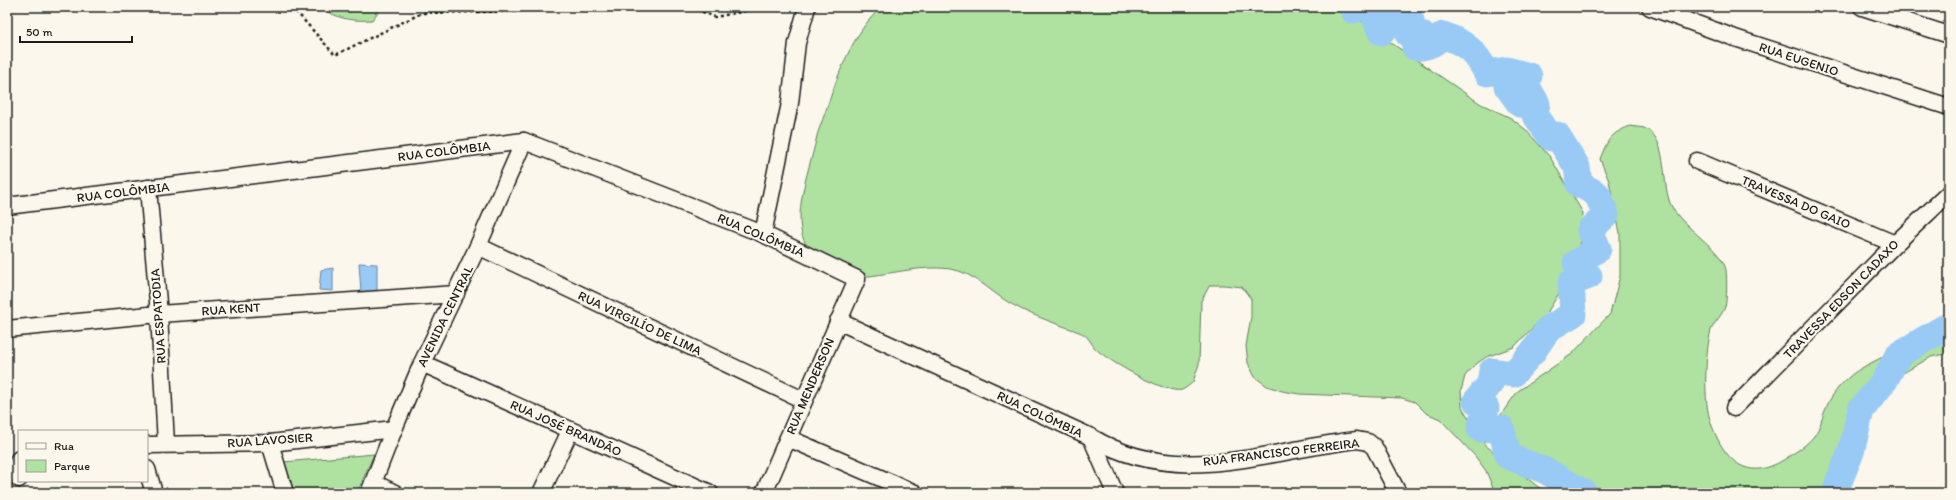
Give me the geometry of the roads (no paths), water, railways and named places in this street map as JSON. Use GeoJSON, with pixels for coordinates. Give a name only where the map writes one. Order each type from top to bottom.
{"type":"FeatureCollection","features":[{"type":"Feature","properties":{"kind":"street"},"geometry":{"type":"LineString","coordinates":[[763,234],[790,103],[796,43],[807,7]]}},
{"type":"Feature","properties":{"kind":"street","name":"RUA EUGENIO"},"geometry":{"type":"LineString","coordinates":[[1650,7],[1735,38],[1949,107]]}},
{"type":"Feature","properties":{"kind":"street"},"geometry":{"type":"LineString","coordinates":[[1862,7],[1948,34]]}},
{"type":"Feature","properties":{"kind":"street","name":"RUA COLÔMBIA"},"geometry":{"type":"LineString","coordinates":[[7,206],[524,141],[763,234],[857,279]]}},
{"type":"Feature","properties":{"kind":"street","name":"AVENIDA CENTRAL"},"geometry":{"type":"LineString","coordinates":[[372,488],[394,429],[422,363],[456,294],[524,141]]}},
{"type":"Feature","properties":{"kind":"street","name":"TRAVESSA DO GAIO"},"geometry":{"type":"LineString","coordinates":[[1698,160],[1895,244]]}},
{"type":"Feature","properties":{"kind":"street","name":"RUA ESPATODIA"},"geometry":{"type":"LineString","coordinates":[[148,188],[159,314],[166,444]]}},
{"type":"Feature","properties":{"kind":"street","name":"TRAVESSA EDSON CADAXO"},"geometry":{"type":"LineString","coordinates":[[1734,408],[1895,244],[1949,193]]}},
{"type":"Feature","properties":{"kind":"street","name":"RUA VIRGILÍO DE LIMA"},"geometry":{"type":"LineString","coordinates":[[478,246],[803,400]]}},
{"type":"Feature","properties":{"kind":"street","name":"RUA MENDERSON"},"geometry":{"type":"LineString","coordinates":[[764,493],[803,400],[857,279]]}},
{"type":"Feature","properties":{"kind":"street","name":"RUA KENT"},"geometry":{"type":"LineString","coordinates":[[7,329],[159,314],[456,294]]}},
{"type":"Feature","properties":{"kind":"street","name":"RUA COLÔMBIA"},"geometry":{"type":"LineString","coordinates":[[838,321],[1090,437]]}},
{"type":"Feature","properties":{"kind":"street","name":"RUA JOSÉ BRANDÃO"},"geometry":{"type":"LineString","coordinates":[[422,363],[710,493]]}},
{"type":"Feature","properties":{"kind":"street","name":"RUA LAVOSIER"},"geometry":{"type":"LineString","coordinates":[[148,445],[270,443],[394,429]]}},
{"type":"Feature","properties":{"kind":"street"},"geometry":{"type":"LineString","coordinates":[[541,493],[570,430]]}},
{"type":"Feature","properties":{"kind":"street"},"geometry":{"type":"LineString","coordinates":[[1090,437],[1115,493]]}},
{"type":"Feature","properties":{"kind":"street","name":"RUA FRANCISCO FERREIRA"},"geometry":{"type":"LineString","coordinates":[[1090,437],[1110,448],[1149,460],[1173,464],[1218,462],[1269,456],[1344,441],[1363,441],[1368,442],[1374,447],[1398,493]]}},
{"type":"Feature","properties":{"kind":"street"},"geometry":{"type":"LineString","coordinates":[[788,438],[915,493]]}},
{"type":"Feature","properties":{"kind":"street"},"geometry":{"type":"LineString","coordinates":[[270,443],[285,493]]}},
{"type":"Feature","properties":{"kind":"street"},"geometry":{"type":"LineString","coordinates":[[18,462],[18,476]]}},
{"type":"Feature","properties":{"kind":"street"},"geometry":{"type":"LineString","coordinates":[[148,472],[154,493]]}},
{"type":"Feature","properties":{"kind":"street"},"geometry":{"type":"LineString","coordinates":[[20,482],[23,493]]}},
{"type":"Feature","properties":{"kind":"street"},"geometry":{"type":"LineString","coordinates":[[372,488],[395,493]]}},
{"type":"Feature","properties":{"kind":"water"},"geometry":{"type":"Polygon","coordinates":[[[359,263],[377,264],[377,292],[361,292],[359,263]]]}},
{"type":"Feature","properties":{"kind":"water"},"geometry":{"type":"Polygon","coordinates":[[[333,268],[333,291],[319,290],[321,270],[333,268]]]}},
{"type":"Feature","properties":{"kind":"waterway"},"geometry":{"type":"LineString","coordinates":[[1354,7],[1353,10],[1361,7]]}},
{"type":"Feature","properties":{"kind":"waterway"},"geometry":{"type":"LineString","coordinates":[[1374,7],[1375,18],[1381,32],[1401,11],[1411,21],[1408,34],[1421,34],[1415,47],[1430,45],[1443,35],[1470,49],[1487,73],[1507,70],[1529,76],[1507,86],[1520,104],[1529,90],[1537,104],[1534,113],[1551,138],[1557,135],[1577,167],[1579,184],[1597,194],[1606,215],[1590,230],[1598,249],[1576,263],[1589,276],[1571,283],[1573,314],[1548,329],[1532,353],[1513,374],[1492,371],[1490,384],[1476,401],[1486,408],[1480,429],[1501,428],[1508,456],[1546,471],[1584,493]]}},
{"type":"Feature","properties":{"kind":"waterway"},"geometry":{"type":"LineString","coordinates":[[1837,493],[1837,486],[1851,452],[1861,410],[1885,380],[1898,355],[1944,328],[1949,327]]}}]}
